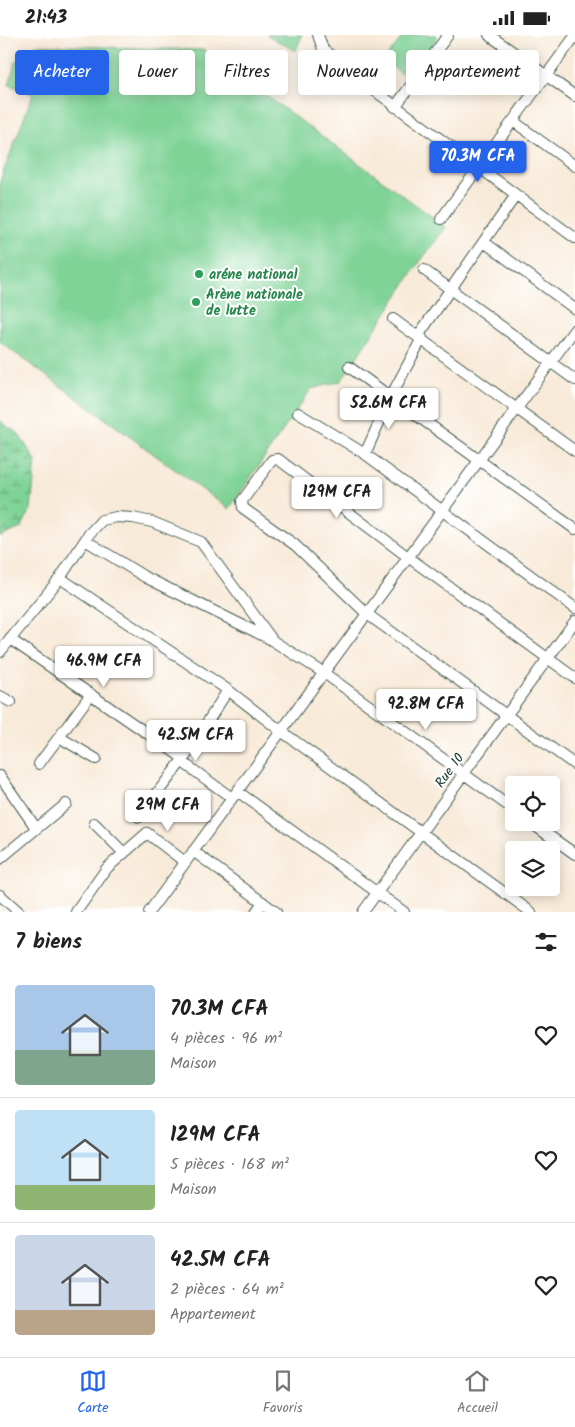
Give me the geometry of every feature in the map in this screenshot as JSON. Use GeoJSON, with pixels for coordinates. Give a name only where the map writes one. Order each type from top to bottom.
{"type":"FeatureCollection","features":[{"type":"Feature","properties":{"kind":"street"},"geometry":{"type":"LineString","coordinates":[[318,35],[323,49],[395,107],[575,238]]}},
{"type":"Feature","properties":{"kind":"street"},"geometry":{"type":"LineString","coordinates":[[395,107],[448,35]]}},
{"type":"Feature","properties":{"kind":"street"},"geometry":{"type":"LineString","coordinates":[[489,35],[501,38],[546,76],[575,96]]}},
{"type":"Feature","properties":{"kind":"street"},"geometry":{"type":"LineString","coordinates":[[441,219],[575,36]]}},
{"type":"Feature","properties":{"kind":"street"},"geometry":{"type":"LineString","coordinates":[[513,121],[575,166]]}},
{"type":"Feature","properties":{"kind":"street"},"geometry":{"type":"LineString","coordinates":[[365,453],[420,337],[450,289],[516,195]]}},
{"type":"Feature","properties":{"kind":"street"},"geometry":{"type":"LineString","coordinates":[[484,242],[575,309]]}},
{"type":"Feature","properties":{"kind":"street"},"geometry":{"type":"LineString","coordinates":[[424,270],[575,380]]}},
{"type":"Feature","properties":{"kind":"street"},"geometry":{"type":"LineString","coordinates":[[393,319],[575,451]]}},
{"type":"Feature","properties":{"kind":"street"},"geometry":{"type":"LineString","coordinates":[[149,912],[575,329]]}},
{"type":"Feature","properties":{"kind":"street"},"geometry":{"type":"LineString","coordinates":[[349,367],[575,529]]}},
{"type":"Feature","properties":{"kind":"street"},"geometry":{"type":"LineString","coordinates":[[298,413],[365,453],[575,608]]}},
{"type":"Feature","properties":{"kind":"street"},"geometry":{"type":"LineString","coordinates":[[575,678],[408,557],[278,459],[272,460],[242,501],[243,508],[295,545],[367,614],[575,765]]}},
{"type":"Feature","properties":{"kind":"street"},"geometry":{"type":"LineString","coordinates":[[0,652],[60,578],[88,534],[102,520],[116,517],[152,522],[201,541],[273,641]]}},
{"type":"Feature","properties":{"kind":"street"},"geometry":{"type":"LineString","coordinates":[[85,540],[145,577],[273,641],[324,673],[505,804]]}},
{"type":"Feature","properties":{"kind":"street"},"geometry":{"type":"LineString","coordinates":[[60,578],[228,690],[281,731],[531,912]]}},
{"type":"Feature","properties":{"kind":"street","name":"Rue 10"},"geometry":{"type":"LineString","coordinates":[[363,912],[575,621]]}},
{"type":"Feature","properties":{"kind":"street"},"geometry":{"type":"LineString","coordinates":[[10,639],[404,912]]}},
{"type":"Feature","properties":{"kind":"street"},"geometry":{"type":"LineString","coordinates":[[139,817],[182,760],[228,690]]}},
{"type":"Feature","properties":{"kind":"street"},"geometry":{"type":"LineString","coordinates":[[39,764],[91,694]]}},
{"type":"Feature","properties":{"kind":"street"},"geometry":{"type":"LineString","coordinates":[[0,695],[11,702]]}},
{"type":"Feature","properties":{"kind":"street"},"geometry":{"type":"LineString","coordinates":[[59,737],[96,759]]}},
{"type":"Feature","properties":{"kind":"street"},"geometry":{"type":"LineString","coordinates":[[0,776],[36,828]]}},
{"type":"Feature","properties":{"kind":"street"},"geometry":{"type":"LineString","coordinates":[[0,859],[66,804]]}},
{"type":"Feature","properties":{"kind":"street"},"geometry":{"type":"LineString","coordinates":[[94,823],[124,853]]}},
{"type":"Feature","properties":{"kind":"street"},"geometry":{"type":"LineString","coordinates":[[542,831],[575,855]]}},
{"type":"Feature","properties":{"kind":"street"},"geometry":{"type":"LineString","coordinates":[[76,912],[107,868],[147,833],[186,862]]}},
{"type":"Feature","properties":{"kind":"street"},"geometry":{"type":"LineString","coordinates":[[193,851],[276,912]]}},
{"type":"Feature","properties":{"kind":"street"},"geometry":{"type":"LineString","coordinates":[[0,895],[20,912]]}},
{"type":"Feature","properties":{"kind":"street"},"geometry":{"type":"LineString","coordinates":[[256,912],[263,902]]}},
{"type":"Feature","properties":{"kind":"green space"},"geometry":{"type":"Polygon","coordinates":[[[267,35],[302,35],[296,51],[267,35]]]}},
{"type":"Feature","properties":{"kind":"green space"},"geometry":{"type":"Polygon","coordinates":[[[404,35],[436,35],[438,37],[428,50],[406,50],[406,77],[396,69],[396,50],[392,50],[404,35]]]}},
{"type":"Feature","properties":{"kind":"green space","name":"Arène nationale de lutte"},"geometry":{"type":"Polygon","coordinates":[[[36,45],[204,50],[205,95],[266,95],[446,227],[419,263],[341,381],[311,389],[229,509],[0,342],[0,181],[33,95],[109,95],[109,50],[34,50],[36,45]]]}},
{"type":"Feature","properties":{"kind":"green space"},"geometry":{"type":"Polygon","coordinates":[[[15,64],[15,87],[9,85],[15,64]]]}},
{"type":"Feature","properties":{"kind":"green space"},"geometry":{"type":"Polygon","coordinates":[[[0,420],[17,432],[36,461],[31,509],[21,528],[0,537],[0,420]]]}},
{"type":"Feature","properties":{"kind":"place","name":"aréne national"},"geometry":{"type":"Point","coordinates":[199,274]}},
{"type":"Feature","properties":{"kind":"place","name":"Arène nationale de lutte"},"geometry":{"type":"Point","coordinates":[196,302]}}]}
